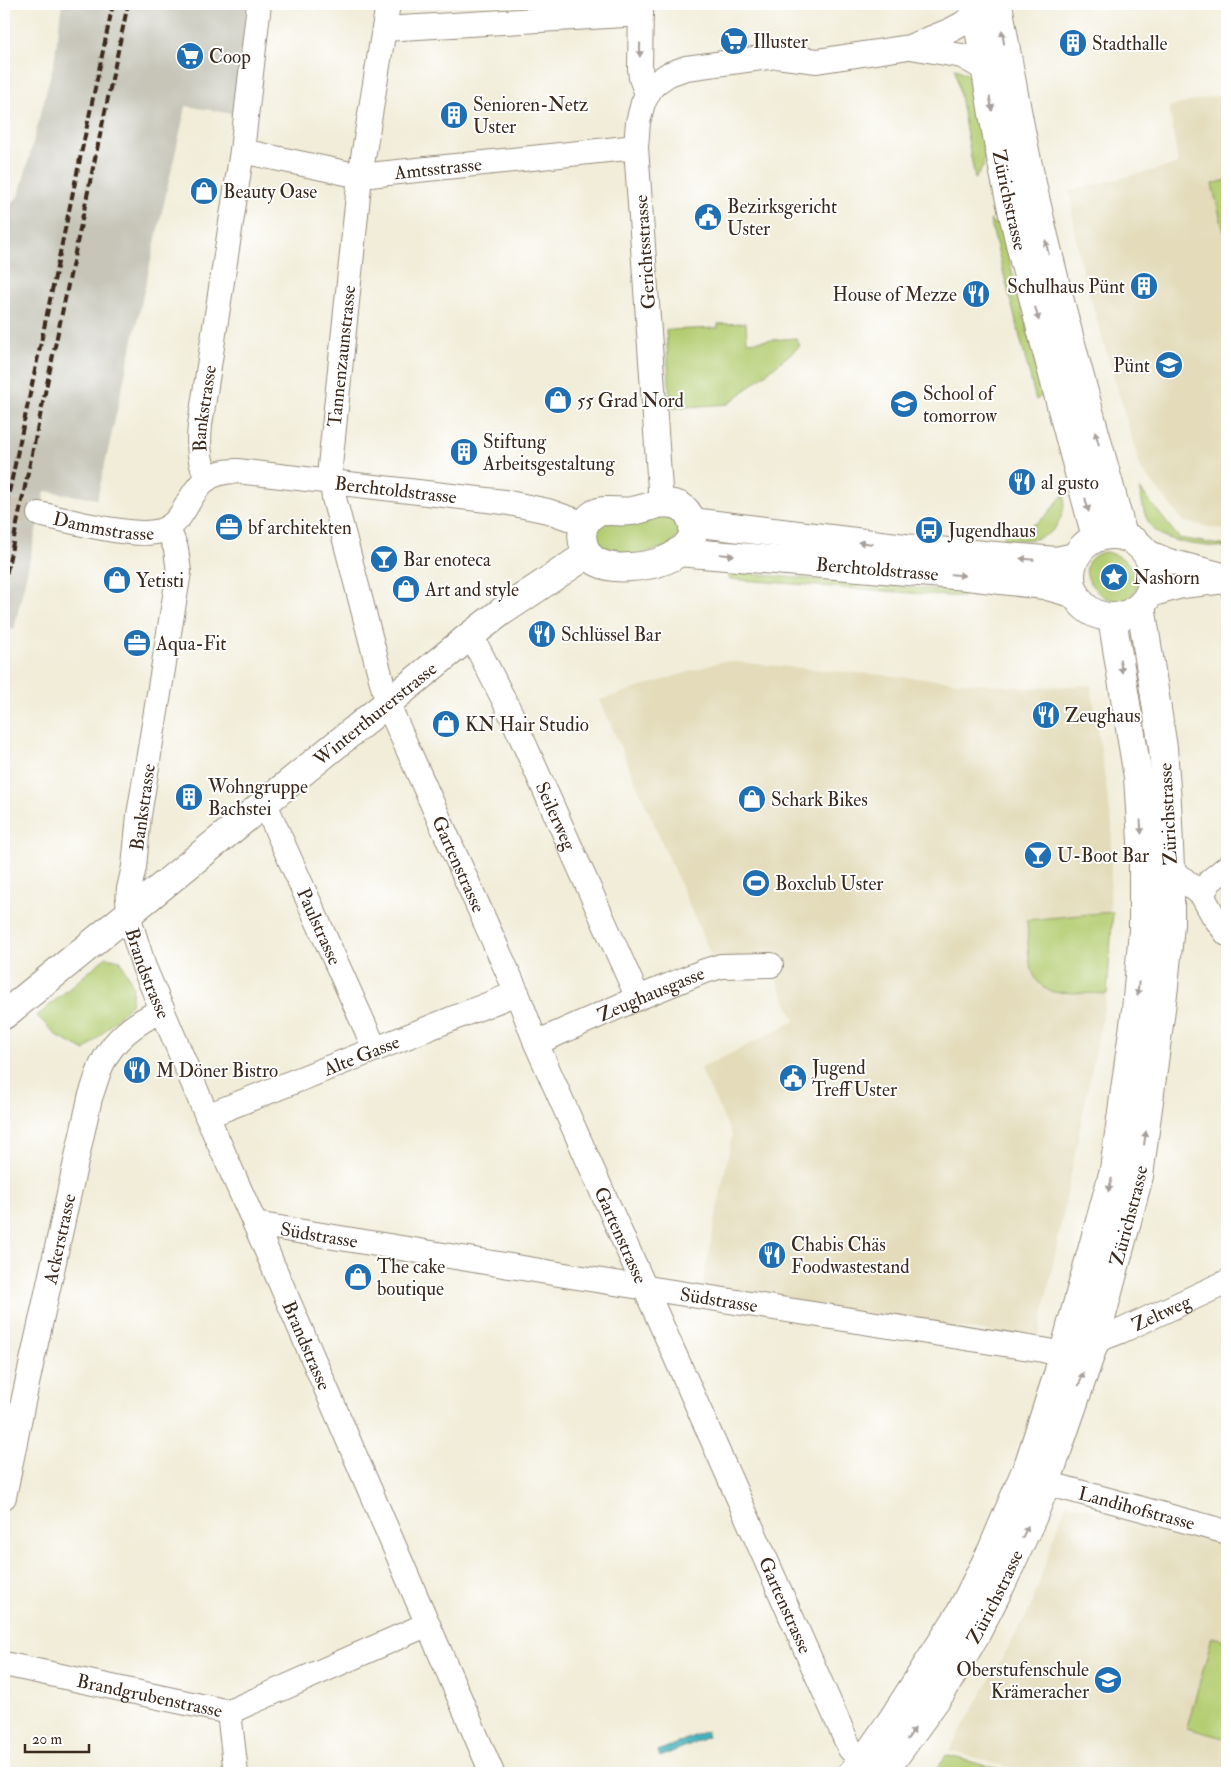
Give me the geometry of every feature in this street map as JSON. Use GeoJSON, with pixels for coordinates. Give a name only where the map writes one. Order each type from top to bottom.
{"type":"FeatureCollection","features":[{"type":"Feature","properties":{"kind":"main road","name":"Zürichstrasse"},"geometry":{"type":"LineString","coordinates":[[983,6],[985,68],[998,145],[1030,288],[1096,537]]}},
{"type":"Feature","properties":{"kind":"main road","name":"Zürichstrasse"},"geometry":{"type":"LineString","coordinates":[[983,6],[1019,125],[1066,323],[1133,543]]}},
{"type":"Feature","properties":{"kind":"main road"},"geometry":{"type":"LineString","coordinates":[[661,503],[677,505],[687,512],[692,522],[693,534],[689,542],[678,552],[657,563],[642,567],[624,568],[596,562],[583,545],[582,533],[585,524],[595,514],[609,511],[630,511],[661,503]]}},
{"type":"Feature","properties":{"kind":"main road","name":"Berchtoldstrasse"},"geometry":{"type":"LineString","coordinates":[[692,522],[913,549],[1056,561],[1075,557]]}},
{"type":"Feature","properties":{"kind":"main road"},"geometry":{"type":"LineString","coordinates":[[1109,534],[1133,543],[1151,560],[1154,571],[1153,584],[1145,601],[1128,615],[1106,618],[1097,614],[1076,594],[1071,582],[1071,569],[1075,557],[1084,545],[1096,537],[1109,534]]}},
{"type":"Feature","properties":{"kind":"main road","name":"Berchtoldstrasse"},"geometry":{"type":"LineString","coordinates":[[678,552],[967,576],[1044,585],[1076,594]]}},
{"type":"Feature","properties":{"kind":"main road","name":"Winterthurerstrasse"},"geometry":{"type":"LineString","coordinates":[[4,1015],[471,635],[501,612],[588,554]]}},
{"type":"Feature","properties":{"kind":"main road","name":"Zürichstrasse"},"geometry":{"type":"LineString","coordinates":[[866,1769],[942,1691],[976,1634],[1002,1583],[1046,1483],[1094,1341],[1139,1176],[1164,986],[1170,925],[1170,868],[1163,748],[1145,601]]}},
{"type":"Feature","properties":{"kind":"main road","name":"Zürichstrasse"},"geometry":{"type":"LineString","coordinates":[[866,1769],[920,1677],[960,1614],[992,1550],[1029,1463],[1064,1355],[1114,1170],[1136,1010],[1142,930],[1144,858],[1138,777],[1112,618]]}},
{"type":"Feature","properties":{"kind":"street","name":"Bankstrasse"},"geometry":{"type":"LineString","coordinates":[[129,914],[128,895],[134,867],[139,814],[179,572],[176,549],[168,528],[178,518],[197,487],[207,479],[198,452],[200,425],[242,151],[259,4]]}},
{"type":"Feature","properties":{"kind":"street","name":"Tannenzaunstrasse"},"geometry":{"type":"LineString","coordinates":[[388,4],[360,176],[330,466],[334,498],[388,703]]}},
{"type":"Feature","properties":{"kind":"street"},"geometry":{"type":"LineString","coordinates":[[647,94],[656,82],[662,78],[686,68],[776,56],[817,61],[909,47],[964,23],[983,6]]}},
{"type":"Feature","properties":{"kind":"street"},"geometry":{"type":"LineString","coordinates":[[384,29],[641,9],[640,68],[647,94]]}},
{"type":"Feature","properties":{"kind":"street"},"geometry":{"type":"LineString","coordinates":[[909,47],[962,56],[985,68]]}},
{"type":"Feature","properties":{"kind":"street","name":"Gerichtsstrasse"},"geometry":{"type":"LineString","coordinates":[[647,94],[638,122],[636,147],[661,503]]}},
{"type":"Feature","properties":{"kind":"street","name":"Amtsstrasse"},"geometry":{"type":"LineString","coordinates":[[242,151],[360,176],[636,147]]}},
{"type":"Feature","properties":{"kind":"street","name":"Berchtoldstrasse"},"geometry":{"type":"LineString","coordinates":[[207,479],[219,473],[237,472],[504,502],[548,511],[585,524]]}},
{"type":"Feature","properties":{"kind":"street","name":"Dammstrasse"},"geometry":{"type":"LineString","coordinates":[[38,514],[136,534],[155,532],[168,528]]}},
{"type":"Feature","properties":{"kind":"street"},"geometry":{"type":"LineString","coordinates":[[1133,543],[1166,560],[1227,576]]}},
{"type":"Feature","properties":{"kind":"street"},"geometry":{"type":"LineString","coordinates":[[1145,601],[1182,586],[1227,581]]}},
{"type":"Feature","properties":{"kind":"street","name":"Seilerweg"},"geometry":{"type":"LineString","coordinates":[[471,635],[510,712],[638,998]]}},
{"type":"Feature","properties":{"kind":"street","name":"Gartenstrasse"},"geometry":{"type":"LineString","coordinates":[[388,703],[517,993],[536,1043],[850,1749],[866,1769]]}},
{"type":"Feature","properties":{"kind":"street","name":"Paulstrasse"},"geometry":{"type":"LineString","coordinates":[[265,804],[375,1050]]}},
{"type":"Feature","properties":{"kind":"street"},"geometry":{"type":"LineString","coordinates":[[1198,891],[1227,867]]}},
{"type":"Feature","properties":{"kind":"street"},"geometry":{"type":"LineString","coordinates":[[1170,868],[1198,891],[1227,934]]}},
{"type":"Feature","properties":{"kind":"street","name":"Brandstrasse"},"geometry":{"type":"LineString","coordinates":[[129,914],[139,952],[207,1116],[492,1773]]}},
{"type":"Feature","properties":{"kind":"street","name":"Zeughausgasse"},"geometry":{"type":"LineString","coordinates":[[536,1043],[702,972],[722,966],[771,965]]}},
{"type":"Feature","properties":{"kind":"street","name":"Alte Gasse"},"geometry":{"type":"LineString","coordinates":[[207,1116],[517,993]]}},
{"type":"Feature","properties":{"kind":"street","name":"Ackerstrasse"},"geometry":{"type":"LineString","coordinates":[[4,1497],[90,1098],[102,1063],[113,1046],[124,1033],[163,1010]]}},
{"type":"Feature","properties":{"kind":"street","name":"Südstrasse"},"geometry":{"type":"LineString","coordinates":[[255,1224],[1043,1350],[1064,1355]]}},
{"type":"Feature","properties":{"kind":"street","name":"Zeltweg"},"geometry":{"type":"LineString","coordinates":[[1094,1341],[1121,1331],[1227,1282]]}},
{"type":"Feature","properties":{"kind":"street","name":"Landihofstrasse"},"geometry":{"type":"LineString","coordinates":[[1046,1483],[1227,1532]]}},
{"type":"Feature","properties":{"kind":"street","name":"Brandgrubenstrasse"},"geometry":{"type":"LineString","coordinates":[[4,1664],[229,1712],[428,1624]]}},
{"type":"Feature","properties":{"kind":"street"},"geometry":{"type":"LineString","coordinates":[[229,1712],[236,1773]]}},
{"type":"Feature","properties":{"kind":"shaded area"},"geometry":{"type":"Polygon","coordinates":[[[62,4],[248,4],[234,114],[186,106],[97,499],[45,491],[14,630],[6,628],[4,635],[4,210],[19,196],[54,62],[62,4]]]}},
{"type":"Feature","properties":{"kind":"shaded area","name":"Pünt"},"geometry":{"type":"Polygon","coordinates":[[[1227,93],[1227,530],[1184,522],[1141,469],[1080,262],[1069,191],[1178,164],[1169,107],[1227,93]]]}},
{"type":"Feature","properties":{"kind":"shaded area","name":"Zeughaus"},"geometry":{"type":"Polygon","coordinates":[[[723,661],[1029,688],[1091,685],[1112,825],[1108,988],[1038,1340],[702,1287],[732,1135],[700,1069],[795,1021],[768,961],[713,960],[600,700],[723,661]]]}},
{"type":"Feature","properties":{"kind":"shaded area","name":"Oberstufenschule Krämeracher"},"geometry":{"type":"Polygon","coordinates":[[[1066,1503],[1227,1544],[1227,1773],[1031,1773],[949,1751],[1030,1609],[1066,1503]]]}},
{"type":"Feature","properties":{"kind":"green space"},"geometry":{"type":"Polygon","coordinates":[[[955,68],[968,75],[974,89],[985,154],[983,167],[975,179],[955,68]]]}},
{"type":"Feature","properties":{"kind":"green space"},"geometry":{"type":"Polygon","coordinates":[[[1227,180],[1227,244],[1212,184],[1227,180]]]}},
{"type":"Feature","properties":{"kind":"green space"},"geometry":{"type":"Polygon","coordinates":[[[990,220],[997,225],[1003,237],[1043,388],[1042,396],[1036,400],[990,220]]]}},
{"type":"Feature","properties":{"kind":"green space"},"geometry":{"type":"Polygon","coordinates":[[[746,323],[747,342],[796,338],[800,346],[728,404],[673,408],[670,397],[666,330],[718,328],[718,324],[746,323]]]}},
{"type":"Feature","properties":{"kind":"green space"},"geometry":{"type":"Polygon","coordinates":[[[1140,489],[1179,538],[1227,546],[1227,548],[1184,543],[1163,536],[1149,523],[1145,515],[1140,489]]]}},
{"type":"Feature","properties":{"kind":"green space"},"geometry":{"type":"Polygon","coordinates":[[[1065,493],[1064,507],[1060,519],[1055,528],[1048,534],[1029,540],[1004,539],[1004,535],[1009,529],[1028,527],[1042,519],[1065,493]]]}},
{"type":"Feature","properties":{"kind":"green space"},"geometry":{"type":"Polygon","coordinates":[[[666,514],[680,520],[681,532],[670,546],[630,557],[597,550],[594,528],[601,522],[666,514]]]}},
{"type":"Feature","properties":{"kind":"green space"},"geometry":{"type":"Polygon","coordinates":[[[1104,552],[1118,556],[1131,566],[1136,573],[1137,587],[1133,594],[1123,600],[1113,600],[1102,595],[1093,587],[1088,577],[1087,567],[1092,558],[1104,552]]]}},
{"type":"Feature","properties":{"kind":"green space"},"geometry":{"type":"Polygon","coordinates":[[[729,572],[963,592],[963,597],[729,579],[729,572]]]}},
{"type":"Feature","properties":{"kind":"green space"},"geometry":{"type":"Polygon","coordinates":[[[1113,912],[1107,994],[1052,992],[1043,987],[1032,971],[1028,951],[1027,920],[1113,912]]]}},
{"type":"Feature","properties":{"kind":"green space"},"geometry":{"type":"Polygon","coordinates":[[[106,957],[120,960],[133,986],[131,1004],[85,1051],[57,1036],[37,1016],[106,957]]]}},
{"type":"Feature","properties":{"kind":"green space"},"geometry":{"type":"Polygon","coordinates":[[[1212,1637],[1227,1641],[1227,1739],[1187,1728],[1212,1637]]]}},
{"type":"Feature","properties":{"kind":"green space"},"geometry":{"type":"Polygon","coordinates":[[[946,1755],[1013,1773],[934,1773],[946,1755]]]}},
{"type":"Feature","properties":{"kind":"water"},"geometry":{"type":"Polygon","coordinates":[[[706,1731],[708,1737],[660,1757],[658,1751],[706,1731]]]}},
{"type":"Feature","properties":{"kind":"tunnel"},"geometry":{"type":"LineString","coordinates":[[4,510],[39,514]]}},
{"type":"Feature","properties":{"kind":"railway"},"geometry":{"type":"LineString","coordinates":[[4,516],[113,4]]}},
{"type":"Feature","properties":{"kind":"railway"},"geometry":{"type":"LineString","coordinates":[[4,585],[128,4]]}},
{"type":"Feature","properties":{"kind":"place","name":"Illuster"},"geometry":{"type":"Point","coordinates":[734,41]}},
{"type":"Feature","properties":{"kind":"place","name":"Stadthalle"},"geometry":{"type":"Point","coordinates":[1073,43]}},
{"type":"Feature","properties":{"kind":"place","name":"Coop"},"geometry":{"type":"Point","coordinates":[190,56]}},
{"type":"Feature","properties":{"kind":"place","name":"Senioren-Netz Uster"},"geometry":{"type":"Point","coordinates":[454,115]}},
{"type":"Feature","properties":{"kind":"place","name":"Beauty Oase"},"geometry":{"type":"Point","coordinates":[204,191]}},
{"type":"Feature","properties":{"kind":"place","name":"Bezirksgericht Uster"},"geometry":{"type":"Point","coordinates":[708,217]}},
{"type":"Feature","properties":{"kind":"place","name":"Schulhaus Pünt"},"geometry":{"type":"Point","coordinates":[1144,286]}},
{"type":"Feature","properties":{"kind":"place","name":"House of Mezze"},"geometry":{"type":"Point","coordinates":[976,294]}},
{"type":"Feature","properties":{"kind":"place","name":"Pünt"},"geometry":{"type":"Point","coordinates":[1169,365]}},
{"type":"Feature","properties":{"kind":"place","name":"55 Grad Nord"},"geometry":{"type":"Point","coordinates":[558,400]}},
{"type":"Feature","properties":{"kind":"place","name":"School of tomorrow"},"geometry":{"type":"Point","coordinates":[904,404]}},
{"type":"Feature","properties":{"kind":"place","name":"Stiftung Arbeitsgestaltung"},"geometry":{"type":"Point","coordinates":[464,452]}},
{"type":"Feature","properties":{"kind":"place","name":"al gusto"},"geometry":{"type":"Point","coordinates":[1022,482]}},
{"type":"Feature","properties":{"kind":"place","name":"bf architekten"},"geometry":{"type":"Point","coordinates":[229,527]}},
{"type":"Feature","properties":{"kind":"place","name":"Jugendhaus"},"geometry":{"type":"Point","coordinates":[929,530]}},
{"type":"Feature","properties":{"kind":"place","name":"Bar enoteca"},"geometry":{"type":"Point","coordinates":[384,559]}},
{"type":"Feature","properties":{"kind":"place","name":"Nashorn"},"geometry":{"type":"Point","coordinates":[1114,577]}},
{"type":"Feature","properties":{"kind":"place","name":"Yetisti"},"geometry":{"type":"Point","coordinates":[117,580]}},
{"type":"Feature","properties":{"kind":"place","name":"Art and style"},"geometry":{"type":"Point","coordinates":[406,589]}},
{"type":"Feature","properties":{"kind":"place","name":"Schlüssel Bar"},"geometry":{"type":"Point","coordinates":[542,634]}},
{"type":"Feature","properties":{"kind":"place","name":"Aqua-Fit"},"geometry":{"type":"Point","coordinates":[137,643]}},
{"type":"Feature","properties":{"kind":"place","name":"Zeughaus"},"geometry":{"type":"Point","coordinates":[1046,715]}},
{"type":"Feature","properties":{"kind":"place","name":"KN Hair Studio"},"geometry":{"type":"Point","coordinates":[446,724]}},
{"type":"Feature","properties":{"kind":"place","name":"Wohngruppe Bachstei"},"geometry":{"type":"Point","coordinates":[189,797]}},
{"type":"Feature","properties":{"kind":"place","name":"Schark Bikes"},"geometry":{"type":"Point","coordinates":[752,799]}},
{"type":"Feature","properties":{"kind":"place","name":"U-Boot Bar"},"geometry":{"type":"Point","coordinates":[1038,855]}},
{"type":"Feature","properties":{"kind":"place","name":"Boxclub Uster"},"geometry":{"type":"Point","coordinates":[756,883]}},
{"type":"Feature","properties":{"kind":"place","name":"M Döner Bistro"},"geometry":{"type":"Point","coordinates":[137,1070]}},
{"type":"Feature","properties":{"kind":"place","name":"Jugend Treff Uster"},"geometry":{"type":"Point","coordinates":[793,1078]}},
{"type":"Feature","properties":{"kind":"place","name":"Chabis Chäs Foodwastestand"},"geometry":{"type":"Point","coordinates":[772,1255]}},
{"type":"Feature","properties":{"kind":"place","name":"The cake boutique"},"geometry":{"type":"Point","coordinates":[358,1277]}},
{"type":"Feature","properties":{"kind":"place","name":"Oberstufenschule Krämeracher"},"geometry":{"type":"Point","coordinates":[1108,1680]}}]}
